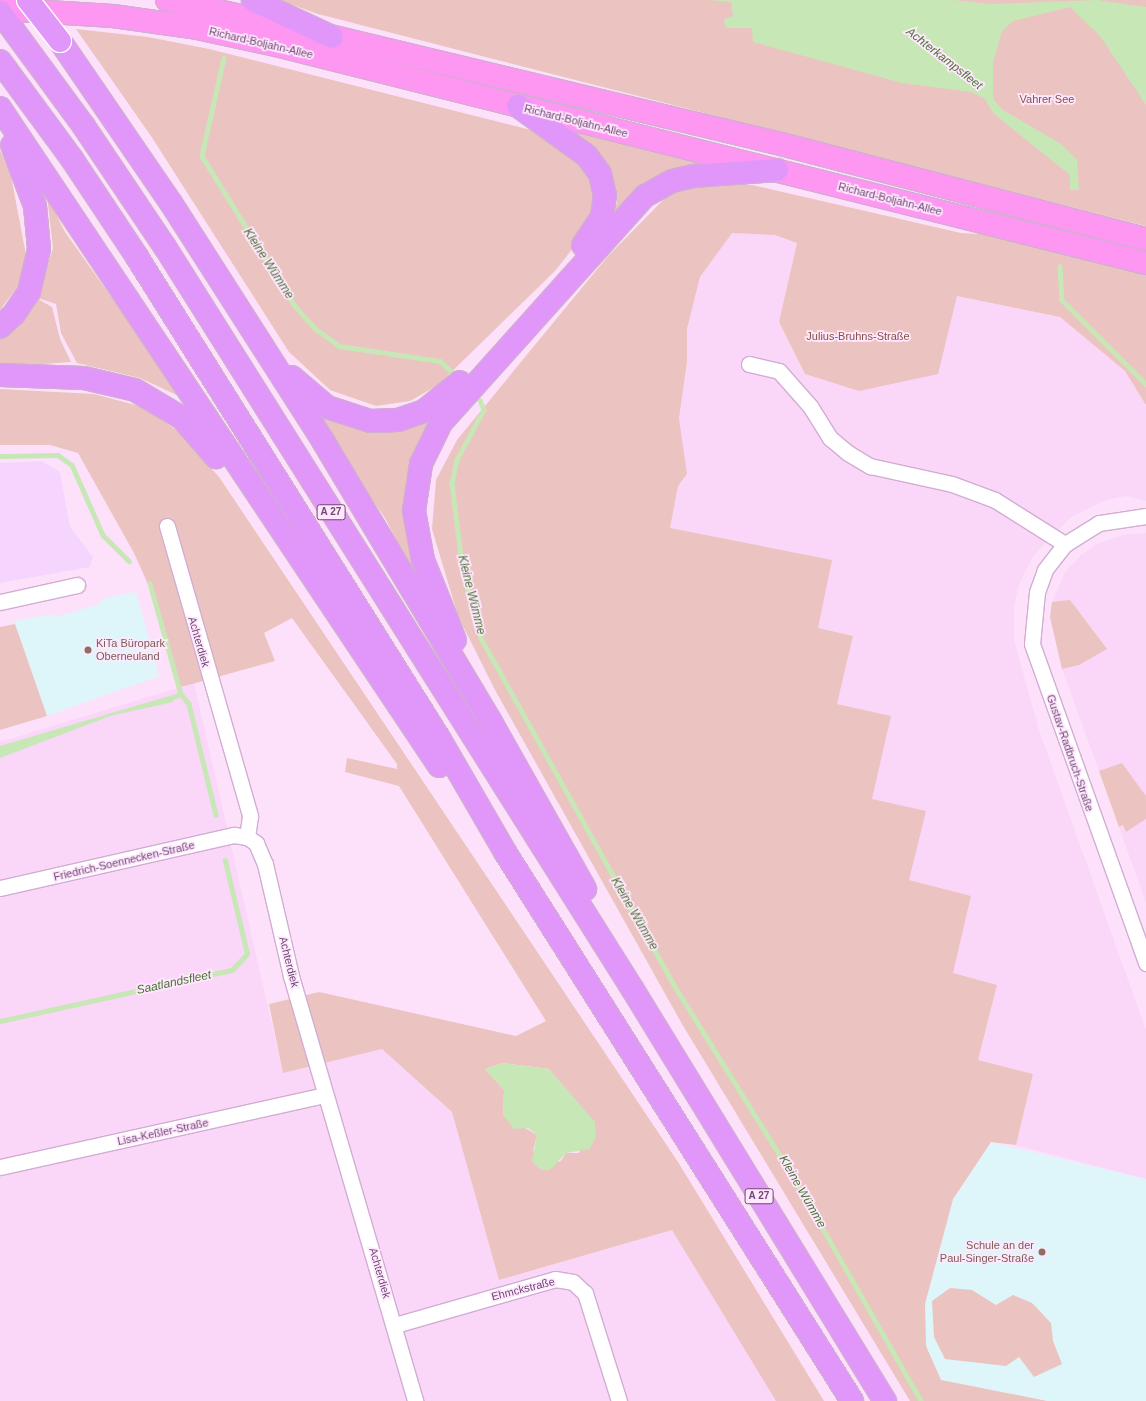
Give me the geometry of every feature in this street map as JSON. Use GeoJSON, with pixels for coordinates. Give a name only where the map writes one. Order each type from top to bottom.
{"type":"FeatureCollection","features":[{"type":"Feature","properties":{"kind":"highway"},"geometry":{"type":"LineString","coordinates":[[28,0],[60,41],[171,203],[270,357],[492,722],[591,900],[633,990]]}},
{"type":"Feature","properties":{"kind":"highway"},"geometry":{"type":"LineString","coordinates":[[253,0],[332,37]]}},
{"type":"Feature","properties":{"kind":"highway","name":"A 27"},"geometry":{"type":"LineString","coordinates":[[0,11],[22,40],[165,247],[633,990],[885,1401]]}},
{"type":"Feature","properties":{"kind":"highway","name":"A 27"},"geometry":{"type":"LineString","coordinates":[[0,60],[137,257],[434,732],[504,852],[852,1401]]}},
{"type":"Feature","properties":{"kind":"highway"},"geometry":{"type":"LineString","coordinates":[[270,357],[314,398],[355,418],[384,421],[411,416],[448,395],[592,235],[602,217],[603,185],[594,165],[518,106]]}},
{"type":"Feature","properties":{"kind":"highway"},"geometry":{"type":"LineString","coordinates":[[0,108],[288,545],[457,793],[504,852]]}},
{"type":"Feature","properties":{"kind":"highway"},"geometry":{"type":"LineString","coordinates":[[0,118],[31,192],[39,242],[38,264],[28,292],[14,314],[0,327]]}},
{"type":"Feature","properties":{"kind":"highway"},"geometry":{"type":"LineString","coordinates":[[492,722],[435,594],[418,544],[414,495],[421,464],[433,436],[451,411],[645,196],[672,181],[693,176],[777,170]]}},
{"type":"Feature","properties":{"kind":"highway"},"geometry":{"type":"LineString","coordinates":[[0,375],[101,380],[152,398],[195,431],[288,545]]}},
{"type":"Feature","properties":{"kind":"main road","name":"Richard-Boljahn-Allee"},"geometry":{"type":"LineString","coordinates":[[167,0],[332,37],[780,144],[1146,239]]}},
{"type":"Feature","properties":{"kind":"main road","name":"Richard-Boljahn-Allee"},"geometry":{"type":"LineString","coordinates":[[0,11],[112,16],[197,28],[777,170],[1146,263]]}},
{"type":"Feature","properties":{"kind":"street"},"geometry":{"type":"LineString","coordinates":[[749,364],[778,371],[810,406],[830,438],[853,456],[870,466],[952,484],[995,500],[1065,544],[1099,523],[1146,516]]}},
{"type":"Feature","properties":{"kind":"street","name":"Achterdiek"},"geometry":{"type":"LineString","coordinates":[[167,526],[250,816],[247,836],[256,843],[265,864],[325,1095],[395,1325],[415,1401]]}},
{"type":"Feature","properties":{"kind":"street","name":"Gustav-Radbruch-Straße"},"geometry":{"type":"LineString","coordinates":[[1065,544],[1045,570],[1037,592],[1032,644],[1146,963]]}},
{"type":"Feature","properties":{"kind":"street"},"geometry":{"type":"LineString","coordinates":[[0,602],[77,585]]}},
{"type":"Feature","properties":{"kind":"street","name":"Friedrich-Soennecken-Straße"},"geometry":{"type":"LineString","coordinates":[[0,888],[234,836],[247,836]]}},
{"type":"Feature","properties":{"kind":"street","name":"Lisa-Keßler-Straße"},"geometry":{"type":"LineString","coordinates":[[0,1167],[325,1095]]}},
{"type":"Feature","properties":{"kind":"street","name":"Ehmckstraße"},"geometry":{"type":"LineString","coordinates":[[395,1325],[555,1280],[573,1282],[585,1293],[619,1401]]}},
{"type":"Feature","properties":{"kind":"shaded area"},"geometry":{"type":"Polygon","coordinates":[[[732,233],[775,235],[797,243],[779,322],[805,374],[859,391],[954,307],[957,296],[1060,317],[1125,371],[1146,404],[1146,501],[1126,496],[1106,500],[1071,517],[1034,555],[1020,582],[1014,605],[1014,640],[1039,730],[1146,1030],[1146,1179],[1016,1145],[1033,1074],[978,1060],[997,985],[953,973],[971,896],[909,880],[872,799],[891,716],[837,704],[853,636],[818,628],[670,528],[678,486],[687,474],[679,418],[687,362],[687,329],[700,277],[732,233]]]}},
{"type":"Feature","properties":{"kind":"shaded area"},"geometry":{"type":"Polygon","coordinates":[[[42,461],[60,472],[70,527],[93,557],[90,567],[0,583],[0,463],[42,461]]]}},
{"type":"Feature","properties":{"kind":"shaded area"},"geometry":{"type":"Polygon","coordinates":[[[1146,533],[1146,796],[1122,763],[1099,771],[1062,669],[1079,665],[1070,601],[1052,602],[1065,572],[1081,555],[1097,544],[1123,535],[1146,533]]]}},
{"type":"Feature","properties":{"kind":"shaded area","name":"KiTa Büropark Oberneuland"},"geometry":{"type":"Polygon","coordinates":[[[136,592],[159,676],[47,716],[14,621],[54,614],[55,617],[101,604],[101,599],[136,592]]]}},
{"type":"Feature","properties":{"kind":"shaded area"},"geometry":{"type":"Polygon","coordinates":[[[194,683],[283,1073],[382,1049],[452,1112],[499,1280],[672,1230],[776,1401],[0,1401],[0,742],[194,683]]]}},
{"type":"Feature","properties":{"kind":"shaded area"},"geometry":{"type":"Polygon","coordinates":[[[1146,819],[1146,903],[1119,827],[1123,825],[1126,832],[1146,819]]]}},
{"type":"Feature","properties":{"kind":"shaded area","name":"Schule an der Paul-Singer-Straße"},"geometry":{"type":"Polygon","coordinates":[[[991,1142],[1146,1179],[1146,1401],[1047,1401],[941,1380],[926,1346],[925,1304],[953,1199],[991,1142]]]}},
{"type":"Feature","properties":{"kind":"green space","name":"Vahrer See"},"geometry":{"type":"Polygon","coordinates":[[[279,0],[1146,0],[1146,226],[318,14],[279,0]]]}},
{"type":"Feature","properties":{"kind":"green space"},"geometry":{"type":"Polygon","coordinates":[[[76,29],[148,37],[209,49],[535,131],[569,147],[600,189],[595,220],[555,271],[438,385],[410,401],[376,406],[330,390],[289,352],[151,136],[76,29]]]}},
{"type":"Feature","properties":{"kind":"green space"},"geometry":{"type":"Polygon","coordinates":[[[552,124],[718,165],[611,222],[617,202],[612,174],[596,152],[552,124]]]}},
{"type":"Feature","properties":{"kind":"green space"},"geometry":{"type":"Polygon","coordinates":[[[0,150],[11,176],[26,255],[21,282],[0,310],[0,150]]]}},
{"type":"Feature","properties":{"kind":"green space","name":"Julius-Bruhns-Straße"},"geometry":{"type":"Polygon","coordinates":[[[712,182],[752,185],[961,233],[996,235],[1146,273],[1146,405],[1125,371],[1060,317],[957,296],[938,374],[859,391],[805,374],[779,322],[797,243],[775,235],[732,233],[700,277],[687,329],[687,362],[679,418],[687,474],[678,486],[670,528],[832,560],[818,628],[853,636],[837,704],[891,716],[872,799],[926,811],[909,880],[971,896],[953,973],[997,985],[978,1060],[1033,1074],[1016,1145],[991,1142],[953,1199],[925,1304],[926,1346],[941,1380],[1047,1401],[910,1401],[682,1024],[495,690],[458,616],[432,529],[436,480],[457,440],[608,256],[676,187],[712,182]]]}},
{"type":"Feature","properties":{"kind":"green space"},"geometry":{"type":"Polygon","coordinates":[[[47,196],[65,232],[183,398],[140,378],[77,363],[61,333],[56,304],[38,298],[53,248],[47,196]]]}},
{"type":"Feature","properties":{"kind":"green space"},"geometry":{"type":"Polygon","coordinates":[[[38,299],[52,307],[60,339],[71,362],[0,367],[0,335],[10,329],[38,299]]]}},
{"type":"Feature","properties":{"kind":"green space"},"geometry":{"type":"Polygon","coordinates":[[[0,389],[94,394],[143,407],[178,431],[219,477],[678,1162],[824,1401],[776,1401],[672,1230],[499,1280],[452,1112],[382,1049],[283,1073],[269,1004],[319,992],[516,1036],[546,1021],[399,786],[345,772],[347,758],[397,769],[397,764],[292,618],[264,633],[275,661],[181,687],[155,600],[134,553],[78,453],[50,445],[0,445],[0,389]],[[502,1063],[485,1069],[504,1090],[503,1115],[537,1135],[533,1151],[560,1162],[566,1153],[579,1153],[594,1122],[549,1069],[502,1063]]]}},
{"type":"Feature","properties":{"kind":"green space"},"geometry":{"type":"Polygon","coordinates":[[[316,405],[336,417],[450,405],[415,463],[422,579],[418,581],[385,518],[318,420],[316,405]]]}},
{"type":"Feature","properties":{"kind":"green space"},"geometry":{"type":"Polygon","coordinates":[[[1070,600],[1107,649],[1079,665],[1062,669],[1050,617],[1052,602],[1070,600]]]}},
{"type":"Feature","properties":{"kind":"green space"},"geometry":{"type":"Polygon","coordinates":[[[15,624],[47,716],[0,730],[0,627],[15,624]]]}},
{"type":"Feature","properties":{"kind":"green space"},"geometry":{"type":"Polygon","coordinates":[[[1122,763],[1146,796],[1146,819],[1126,832],[1123,825],[1119,827],[1099,771],[1122,763]]]}},
{"type":"Feature","properties":{"kind":"green space"},"geometry":{"type":"Polygon","coordinates":[[[950,1288],[972,1290],[996,1305],[1013,1295],[1032,1303],[1051,1323],[1053,1341],[1062,1364],[1034,1377],[1019,1357],[1006,1366],[945,1359],[934,1337],[932,1301],[950,1288]]]}},
{"type":"Feature","properties":{"kind":"water","name":"Vahrer See"},"geometry":{"type":"Polygon","coordinates":[[[709,0],[954,0],[990,4],[1097,0],[1146,7],[1146,105],[1100,36],[1070,7],[1013,21],[1002,31],[993,63],[993,99],[1003,110],[1061,144],[1077,160],[1079,190],[1070,190],[1070,175],[994,114],[984,98],[971,92],[902,83],[753,42],[752,28],[726,28],[724,19],[733,16],[731,2],[709,0]]]}},
{"type":"Feature","properties":{"kind":"water"},"geometry":{"type":"Polygon","coordinates":[[[169,696],[173,702],[110,716],[0,758],[0,746],[169,696]]]}},
{"type":"Feature","properties":{"kind":"water"},"geometry":{"type":"Polygon","coordinates":[[[502,1063],[549,1069],[595,1122],[596,1136],[590,1149],[566,1153],[550,1170],[540,1170],[532,1161],[537,1135],[528,1128],[514,1129],[503,1115],[504,1090],[485,1069],[502,1063]]]}},
{"type":"Feature","properties":{"kind":"waterway","name":"Kleine Wümme"},"geometry":{"type":"LineString","coordinates":[[224,58],[202,156],[295,306],[316,329],[339,346],[440,361],[452,372]]}},
{"type":"Feature","properties":{"kind":"waterway","name":"Achterkampsfleet"},"geometry":{"type":"LineString","coordinates":[[1060,266],[1062,300],[1146,384]]}},
{"type":"Feature","properties":{"kind":"waterway","name":"Kleine Wümme"},"geometry":{"type":"LineString","coordinates":[[480,400],[484,410],[457,460],[452,483],[463,572],[481,638],[674,985],[790,1171],[921,1401]]}},
{"type":"Feature","properties":{"kind":"waterway","name":"Saatlandsfleet"},"geometry":{"type":"LineString","coordinates":[[0,456],[58,455],[72,465],[103,535],[129,561]]}},
{"type":"Feature","properties":{"kind":"waterway","name":"Saatlandsfleet"},"geometry":{"type":"LineString","coordinates":[[150,583],[181,694],[189,704],[216,815]]}},
{"type":"Feature","properties":{"kind":"waterway","name":"Saatlandsfleet"},"geometry":{"type":"LineString","coordinates":[[168,699],[181,694]]}},
{"type":"Feature","properties":{"kind":"waterway","name":"Saatlandsfleet"},"geometry":{"type":"LineString","coordinates":[[0,1021],[232,970],[247,954],[225,861]]}},
{"type":"Feature","properties":{"kind":"place","name":"KiTa Büropark Oberneuland"},"geometry":{"type":"Point","coordinates":[88,650]}},
{"type":"Feature","properties":{"kind":"place","name":"Schule an der Paul-Singer-Straße"},"geometry":{"type":"Point","coordinates":[1042,1252]}}]}
